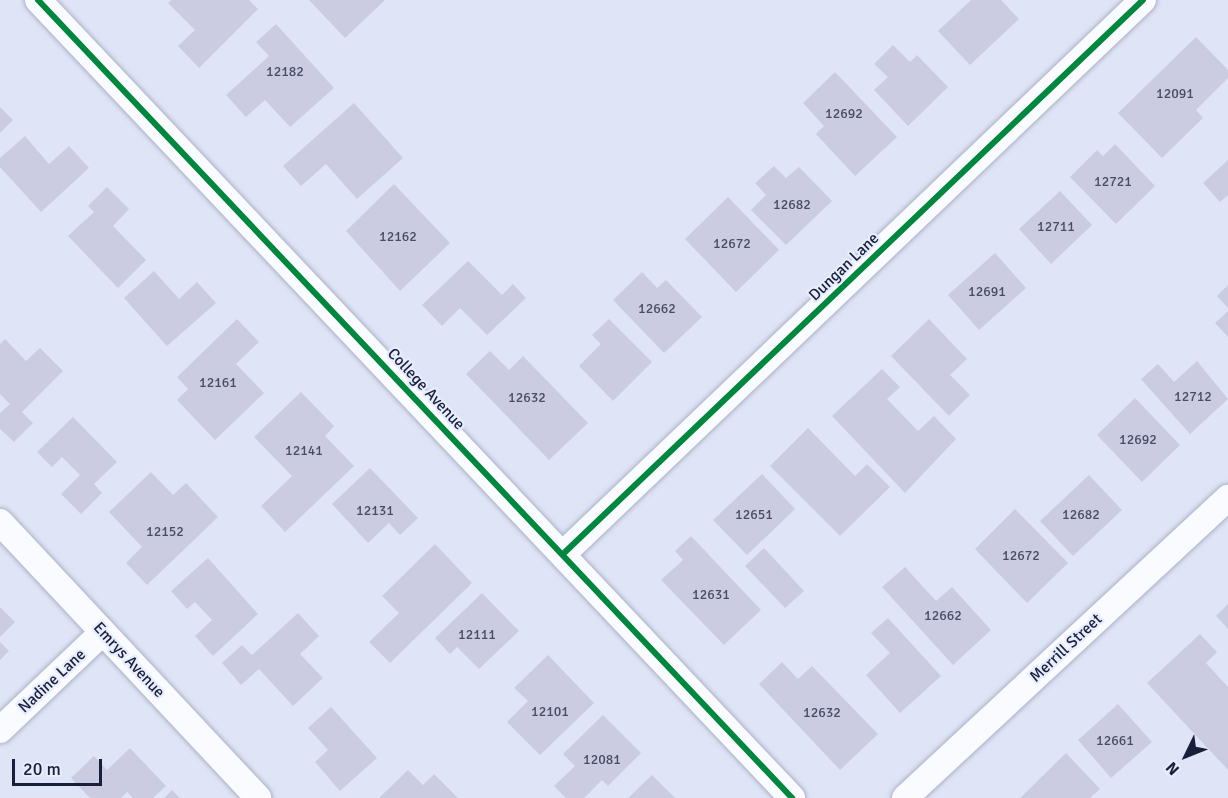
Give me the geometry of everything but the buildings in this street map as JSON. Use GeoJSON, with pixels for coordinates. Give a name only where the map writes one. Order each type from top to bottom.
{"type":"FeatureCollection","features":[{"type":"Feature","properties":{"kind":"street","name":"College Avenue"},"geometry":{"type":"LineString","coordinates":[[38,0],[792,798]]}},
{"type":"Feature","properties":{"kind":"street","name":"Dungan Lane"},"geometry":{"type":"LineString","coordinates":[[563,554],[1143,0]]}},
{"type":"Feature","properties":{"kind":"street","name":"Merrill Street"},"geometry":{"type":"LineString","coordinates":[[905,798],[1228,498]]}},
{"type":"Feature","properties":{"kind":"street","name":"Emrys Avenue"},"geometry":{"type":"LineString","coordinates":[[0,522],[258,798]]}},
{"type":"Feature","properties":{"kind":"street","name":"Nadine Lane"},"geometry":{"type":"LineString","coordinates":[[0,730],[103,632]]}},
{"type":"Feature","properties":{"kind":"cycle path"},"geometry":{"type":"LineString","coordinates":[[38,0],[792,798]]}},
{"type":"Feature","properties":{"kind":"cycle path"},"geometry":{"type":"LineString","coordinates":[[563,554],[1143,0]]}}]}
